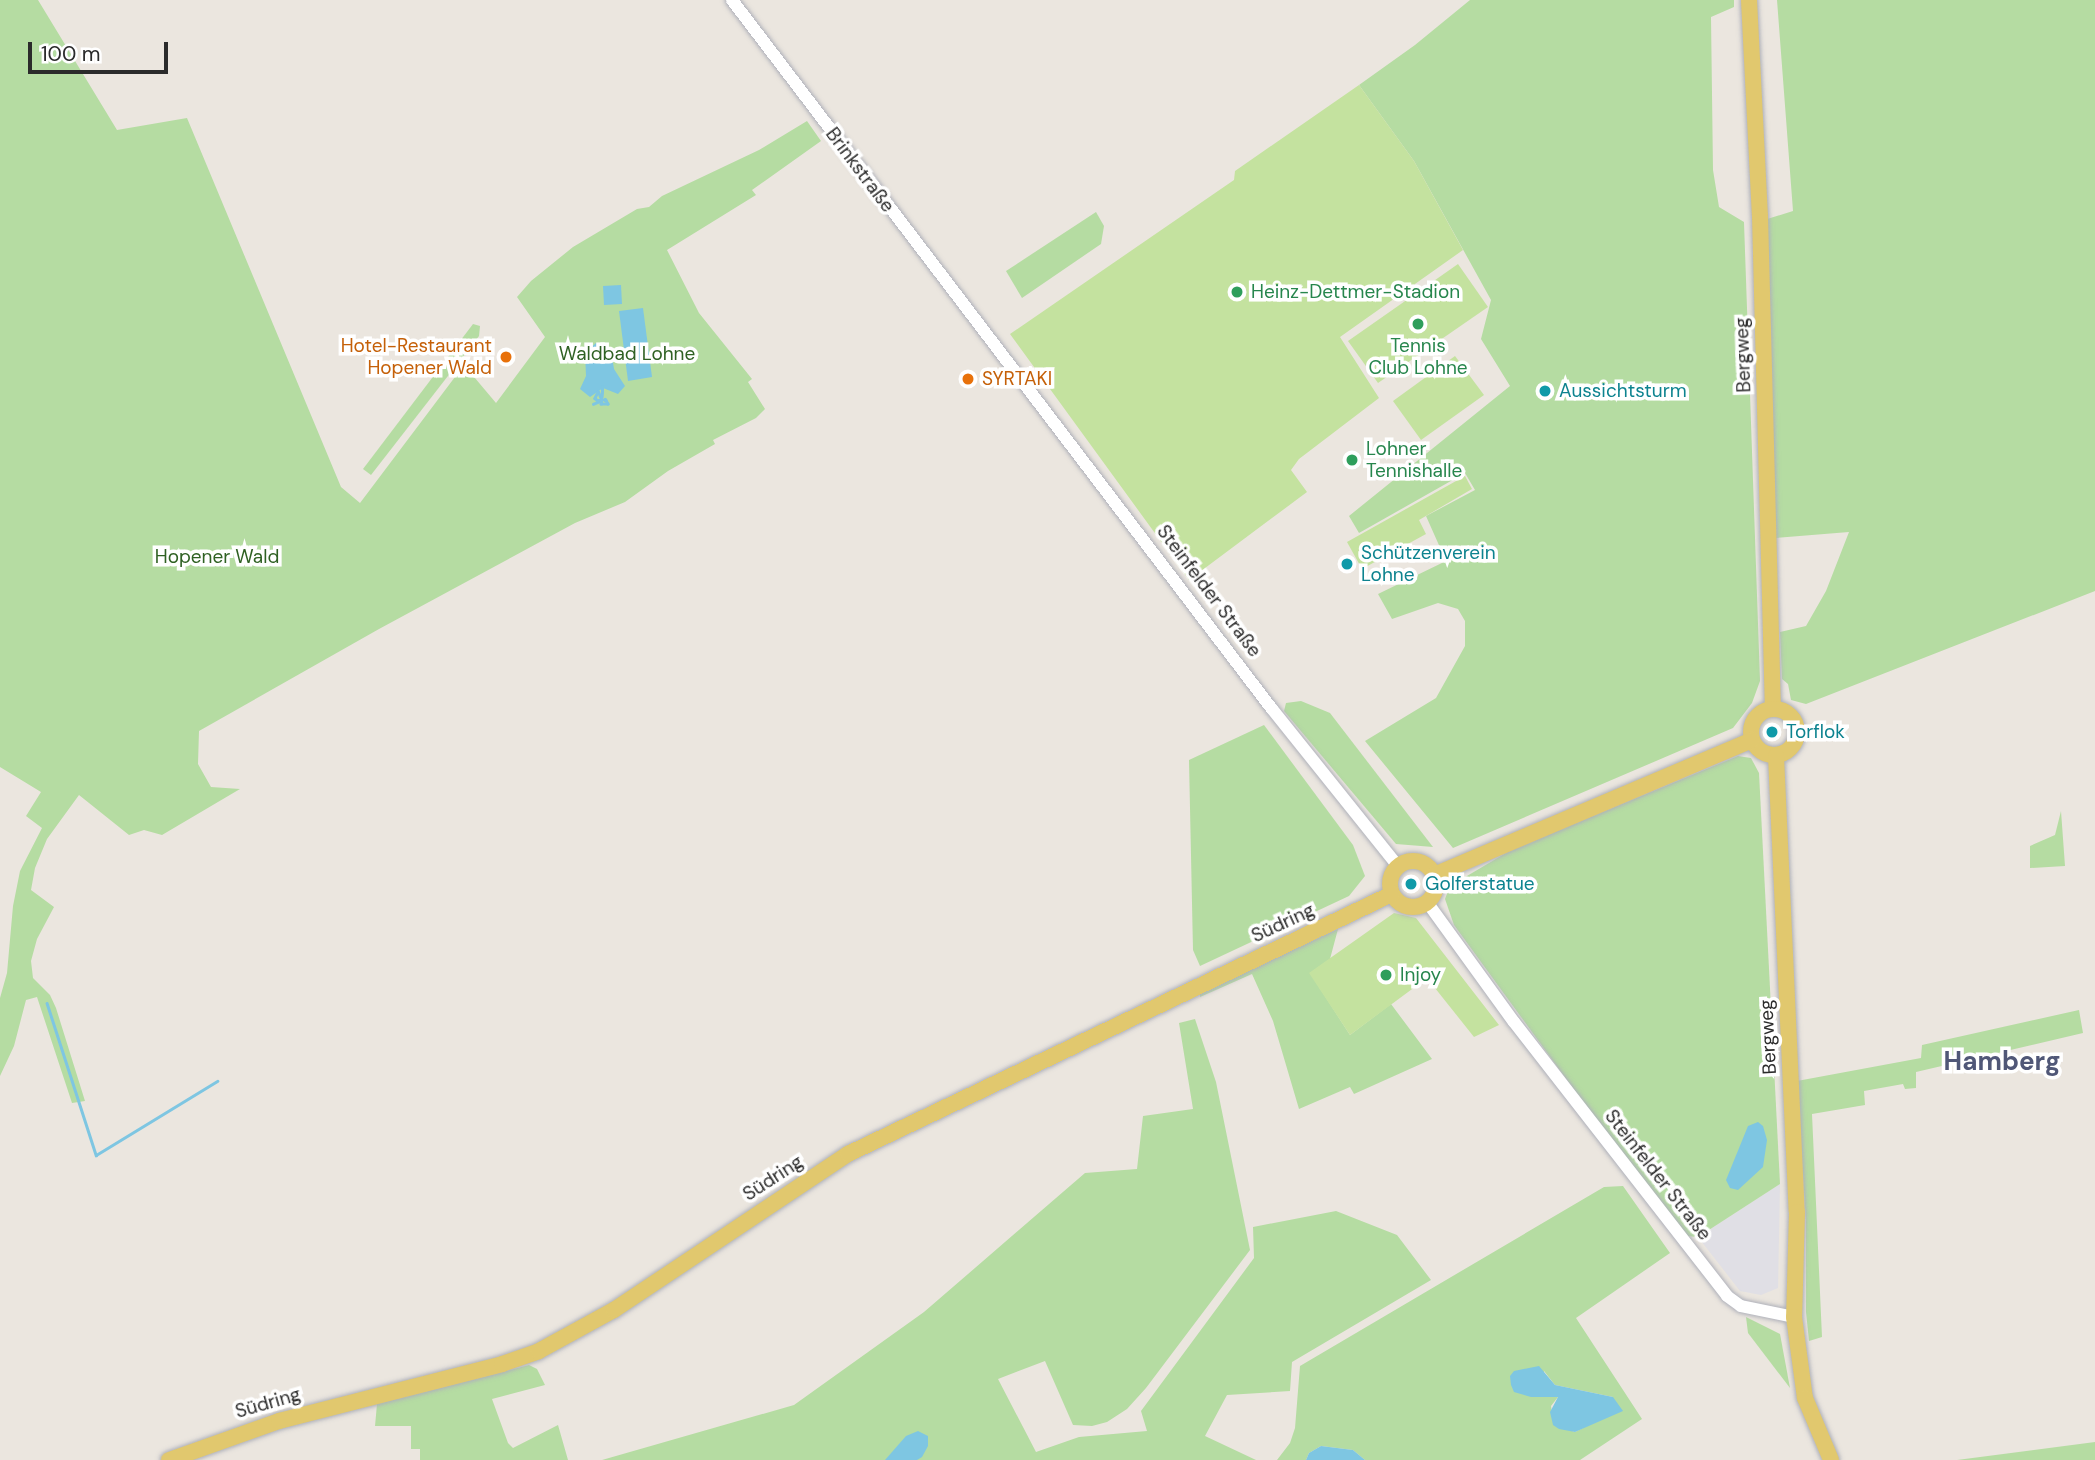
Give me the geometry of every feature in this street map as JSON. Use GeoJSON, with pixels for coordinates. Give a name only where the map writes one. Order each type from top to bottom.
{"type":"FeatureCollection","features":[{"type":"Feature","properties":{"kind":"main road","name":"Bergweg"},"geometry":{"type":"LineString","coordinates":[[1749,0],[1760,216],[1773,709]]}},
{"type":"Feature","properties":{"kind":"main road"},"geometry":{"type":"LineString","coordinates":[[1773,709],[1788,714],[1797,731],[1792,747],[1776,756],[1760,751],[1752,740],[1754,720],[1765,711],[1773,709]]}},
{"type":"Feature","properties":{"kind":"main road"},"geometry":{"type":"LineString","coordinates":[[1434,875],[1752,740]]}},
{"type":"Feature","properties":{"kind":"main road","name":"Bergweg"},"geometry":{"type":"LineString","coordinates":[[1776,756],[1797,1212],[1794,1317]]}},
{"type":"Feature","properties":{"kind":"main road"},"geometry":{"type":"LineString","coordinates":[[1408,861],[1419,862],[1434,875],[1435,890],[1426,902],[1410,907],[1400,903],[1392,894],[1390,880],[1398,866],[1408,861]]}},
{"type":"Feature","properties":{"kind":"main road","name":"Südring"},"geometry":{"type":"LineString","coordinates":[[169,1460],[268,1424],[539,1352],[614,1310],[859,1148],[1392,894]]}},
{"type":"Feature","properties":{"kind":"main road"},"geometry":{"type":"LineString","coordinates":[[1794,1317],[1805,1398],[1831,1460]]}},
{"type":"Feature","properties":{"kind":"street","name":"Brinkstraße"},"geometry":{"type":"LineString","coordinates":[[732,0],[989,339]]}},
{"type":"Feature","properties":{"kind":"street","name":"Steinfelder Straße"},"geometry":{"type":"LineString","coordinates":[[989,339],[1272,709],[1398,866]]}},
{"type":"Feature","properties":{"kind":"street","name":"Steinfelder Straße"},"geometry":{"type":"LineString","coordinates":[[1426,902],[1529,1042],[1727,1296],[1741,1306],[1794,1317]]}},
{"type":"Feature","properties":{"kind":"shaded area"},"geometry":{"type":"Polygon","coordinates":[[[1780,1184],[1778,1288],[1761,1295],[1740,1291],[1698,1237],[1780,1184]]]}},
{"type":"Feature","properties":{"kind":"green space","name":"Hopener Wald"},"geometry":{"type":"Polygon","coordinates":[[[0,0],[38,0],[117,130],[187,118],[341,487],[360,503],[464,365],[496,403],[545,337],[517,297],[531,281],[573,247],[637,209],[649,207],[662,196],[759,150],[807,121],[821,141],[752,190],[756,195],[667,250],[699,313],[752,379],[748,382],[765,409],[756,418],[713,440],[715,444],[668,471],[625,502],[575,523],[379,629],[199,731],[198,764],[211,787],[240,789],[162,835],[144,830],[129,835],[79,795],[47,839],[35,868],[31,890],[54,907],[37,939],[31,961],[33,978],[50,995],[56,1008],[85,1101],[72,1103],[37,997],[26,1000],[14,1046],[0,1076],[0,998],[7,973],[13,906],[20,871],[42,828],[26,816],[41,792],[0,767],[0,0]]]}},
{"type":"Feature","properties":{"kind":"green space"},"geometry":{"type":"Polygon","coordinates":[[[1470,0],[1734,0],[1734,7],[1711,17],[1713,170],[1719,207],[1744,222],[1760,681],[1752,703],[1733,728],[1453,848],[1365,741],[1436,698],[1465,646],[1465,621],[1458,609],[1438,603],[1392,619],[1378,594],[1446,561],[1426,516],[1475,490],[1465,473],[1359,533],[1349,516],[1510,386],[1481,339],[1491,300],[1414,161],[1359,85],[1415,45],[1470,0]]]}},
{"type":"Feature","properties":{"kind":"green space"},"geometry":{"type":"Polygon","coordinates":[[[1777,0],[2095,0],[2095,591],[1806,704],[1791,700],[1788,684],[1782,679],[1780,632],[1806,626],[1826,591],[1849,532],[1776,538],[1764,220],[1793,211],[1777,0]]]}},
{"type":"Feature","properties":{"kind":"green space","name":"Heinz-Dettmer-Stadion"},"geometry":{"type":"Polygon","coordinates":[[[1359,85],[1414,161],[1463,250],[1340,337],[1379,398],[1299,459],[1291,470],[1307,492],[1189,580],[1010,334],[1234,180],[1235,171],[1359,85]]]}},
{"type":"Feature","properties":{"kind":"green space"},"geometry":{"type":"Polygon","coordinates":[[[1096,212],[1104,226],[1101,244],[1022,298],[1006,271],[1096,212]]]}},
{"type":"Feature","properties":{"kind":"green space","name":"Tennis Club Lohne"},"geometry":{"type":"Polygon","coordinates":[[[1458,264],[1488,307],[1378,383],[1348,341],[1458,264]]]}},
{"type":"Feature","properties":{"kind":"green space"},"geometry":{"type":"Polygon","coordinates":[[[473,324],[480,326],[479,336],[371,475],[363,469],[473,324]]]}},
{"type":"Feature","properties":{"kind":"green space","name":"Tennis Club Lohne"},"geometry":{"type":"Polygon","coordinates":[[[1455,356],[1484,395],[1421,440],[1393,401],[1455,356]]]}},
{"type":"Feature","properties":{"kind":"green space"},"geometry":{"type":"Polygon","coordinates":[[[1465,476],[1472,489],[1419,520],[1426,534],[1362,569],[1347,542],[1465,476]]]}},
{"type":"Feature","properties":{"kind":"green space"},"geometry":{"type":"Polygon","coordinates":[[[1301,701],[1330,713],[1433,847],[1396,844],[1284,711],[1286,703],[1301,701]]]}},
{"type":"Feature","properties":{"kind":"green space"},"geometry":{"type":"Polygon","coordinates":[[[1264,725],[1353,845],[1365,876],[1349,896],[1200,966],[1193,950],[1189,760],[1264,725]]]}},
{"type":"Feature","properties":{"kind":"green space"},"geometry":{"type":"Polygon","coordinates":[[[1738,756],[1751,758],[1759,773],[1780,1184],[1698,1237],[1686,1236],[1623,1157],[1454,925],[1445,899],[1450,886],[1511,850],[1738,756]]]}},
{"type":"Feature","properties":{"kind":"green space"},"geometry":{"type":"Polygon","coordinates":[[[2061,811],[2065,866],[2030,868],[2030,846],[2055,835],[2061,811]]]}},
{"type":"Feature","properties":{"kind":"green space","name":"Injoy"},"geometry":{"type":"Polygon","coordinates":[[[1394,913],[1416,918],[1499,1025],[1474,1037],[1427,978],[1350,1035],[1309,973],[1394,913]]]}},
{"type":"Feature","properties":{"kind":"green space"},"geometry":{"type":"Polygon","coordinates":[[[1338,929],[1330,959],[1310,973],[1350,1035],[1391,1004],[1432,1059],[1354,1094],[1350,1087],[1299,1109],[1273,1021],[1252,974],[1200,997],[1200,992],[1338,929]]]}},
{"type":"Feature","properties":{"kind":"green space"},"geometry":{"type":"Polygon","coordinates":[[[2079,1010],[2083,1033],[1916,1072],[1916,1088],[1905,1089],[1903,1084],[1864,1091],[1865,1105],[1812,1114],[1822,1337],[1809,1341],[1806,1312],[1806,1220],[1797,1081],[1921,1058],[1922,1045],[2079,1010]]]}},
{"type":"Feature","properties":{"kind":"green space"},"geometry":{"type":"Polygon","coordinates":[[[1195,1019],[1216,1082],[1250,1250],[1146,1388],[1127,1409],[1107,1422],[1092,1426],[1073,1425],[1045,1361],[998,1379],[1036,1452],[1079,1437],[1147,1431],[1141,1411],[1254,1258],[1253,1227],[1336,1211],[1397,1235],[1431,1280],[1292,1362],[1290,1391],[1227,1395],[1205,1436],[1256,1460],[602,1460],[794,1405],[924,1312],[1085,1173],[1137,1169],[1143,1116],[1193,1109],[1179,1023],[1195,1019]]]}},
{"type":"Feature","properties":{"kind":"green space"},"geometry":{"type":"Polygon","coordinates":[[[1623,1186],[1670,1253],[1576,1318],[1642,1419],[1580,1460],[1365,1460],[1353,1450],[1321,1446],[1309,1453],[1306,1460],[1277,1460],[1290,1443],[1295,1428],[1300,1366],[1604,1187],[1623,1186]],[[1544,1371],[1543,1395],[1558,1397],[1551,1406],[1554,1425],[1575,1432],[1583,1428],[1613,1397],[1555,1385],[1544,1371]]]}},
{"type":"Feature","properties":{"kind":"green space"},"geometry":{"type":"Polygon","coordinates":[[[1746,1317],[1780,1334],[1790,1388],[1748,1333],[1746,1317]]]}},
{"type":"Feature","properties":{"kind":"green space"},"geometry":{"type":"Polygon","coordinates":[[[529,1365],[537,1369],[545,1385],[492,1399],[508,1443],[513,1448],[558,1425],[568,1460],[420,1460],[420,1449],[411,1449],[411,1426],[375,1426],[377,1404],[529,1365]]]}},
{"type":"Feature","properties":{"kind":"green space"},"geometry":{"type":"Polygon","coordinates":[[[2095,1442],[2095,1460],[1957,1460],[2095,1442]]]}},
{"type":"Feature","properties":{"kind":"water"},"geometry":{"type":"Polygon","coordinates":[[[621,285],[622,304],[604,305],[603,286],[621,285]]]}},
{"type":"Feature","properties":{"kind":"water"},"geometry":{"type":"Polygon","coordinates":[[[643,308],[652,377],[628,381],[619,311],[643,308]]]}},
{"type":"Feature","properties":{"kind":"water"},"geometry":{"type":"Polygon","coordinates":[[[596,343],[606,345],[611,350],[614,369],[625,386],[618,394],[603,388],[590,397],[580,389],[586,376],[585,353],[596,343]]]}},
{"type":"Feature","properties":{"kind":"water"},"geometry":{"type":"Polygon","coordinates":[[[1758,1122],[1763,1126],[1767,1140],[1763,1167],[1738,1190],[1730,1188],[1726,1180],[1748,1126],[1758,1122]]]}},
{"type":"Feature","properties":{"kind":"water"},"geometry":{"type":"Polygon","coordinates":[[[1539,1366],[1555,1385],[1613,1397],[1623,1411],[1575,1432],[1559,1429],[1553,1425],[1550,1412],[1558,1397],[1531,1397],[1514,1392],[1511,1385],[1510,1376],[1514,1371],[1539,1366]]]}},
{"type":"Feature","properties":{"kind":"water"},"geometry":{"type":"Polygon","coordinates":[[[918,1431],[928,1436],[928,1446],[922,1457],[917,1460],[885,1460],[906,1436],[918,1431]]]}},
{"type":"Feature","properties":{"kind":"water"},"geometry":{"type":"Polygon","coordinates":[[[1321,1446],[1353,1450],[1365,1460],[1306,1460],[1309,1453],[1321,1446]]]}},
{"type":"Feature","properties":{"kind":"waterway"},"geometry":{"type":"LineString","coordinates":[[593,404],[600,401],[601,400],[601,399],[598,392],[595,398],[597,400],[604,400],[605,399],[608,404],[601,404],[601,402],[602,392],[602,387]]}},
{"type":"Feature","properties":{"kind":"waterway"},"geometry":{"type":"LineString","coordinates":[[47,1003],[96,1155],[217,1081]]}},
{"type":"Feature","properties":{"kind":"place","name":"Heinz-Dettmer-Stadion"},"geometry":{"type":"Point","coordinates":[1237,292]}},
{"type":"Feature","properties":{"kind":"place","name":"Tennis Club Lohne"},"geometry":{"type":"Point","coordinates":[1418,324]}},
{"type":"Feature","properties":{"kind":"place","name":"Hotel-Restaurant Hopener Wald"},"geometry":{"type":"Point","coordinates":[506,357]}},
{"type":"Feature","properties":{"kind":"place","name":"SYRTAKI"},"geometry":{"type":"Point","coordinates":[968,379]}},
{"type":"Feature","properties":{"kind":"place","name":"Aussichtsturm"},"geometry":{"type":"Point","coordinates":[1545,391]}},
{"type":"Feature","properties":{"kind":"place","name":"Lohner Tennishalle"},"geometry":{"type":"Point","coordinates":[1352,460]}},
{"type":"Feature","properties":{"kind":"place","name":"Schützenverein Lohne"},"geometry":{"type":"Point","coordinates":[1347,564]}},
{"type":"Feature","properties":{"kind":"place","name":"Torflok"},"geometry":{"type":"Point","coordinates":[1772,732]}},
{"type":"Feature","properties":{"kind":"place","name":"Golferstatue"},"geometry":{"type":"Point","coordinates":[1411,884]}},
{"type":"Feature","properties":{"kind":"place","name":"Injoy"},"geometry":{"type":"Point","coordinates":[1386,975]}},
{"type":"Feature","properties":{"kind":"district","name":"Hamberg"},"geometry":{"type":"Point","coordinates":[2002,1062]}},
{"type":"Feature","properties":{"kind":"park label","name":"Waldbad Lohne"},"geometry":{"type":"Point","coordinates":[627,354]}}]}
